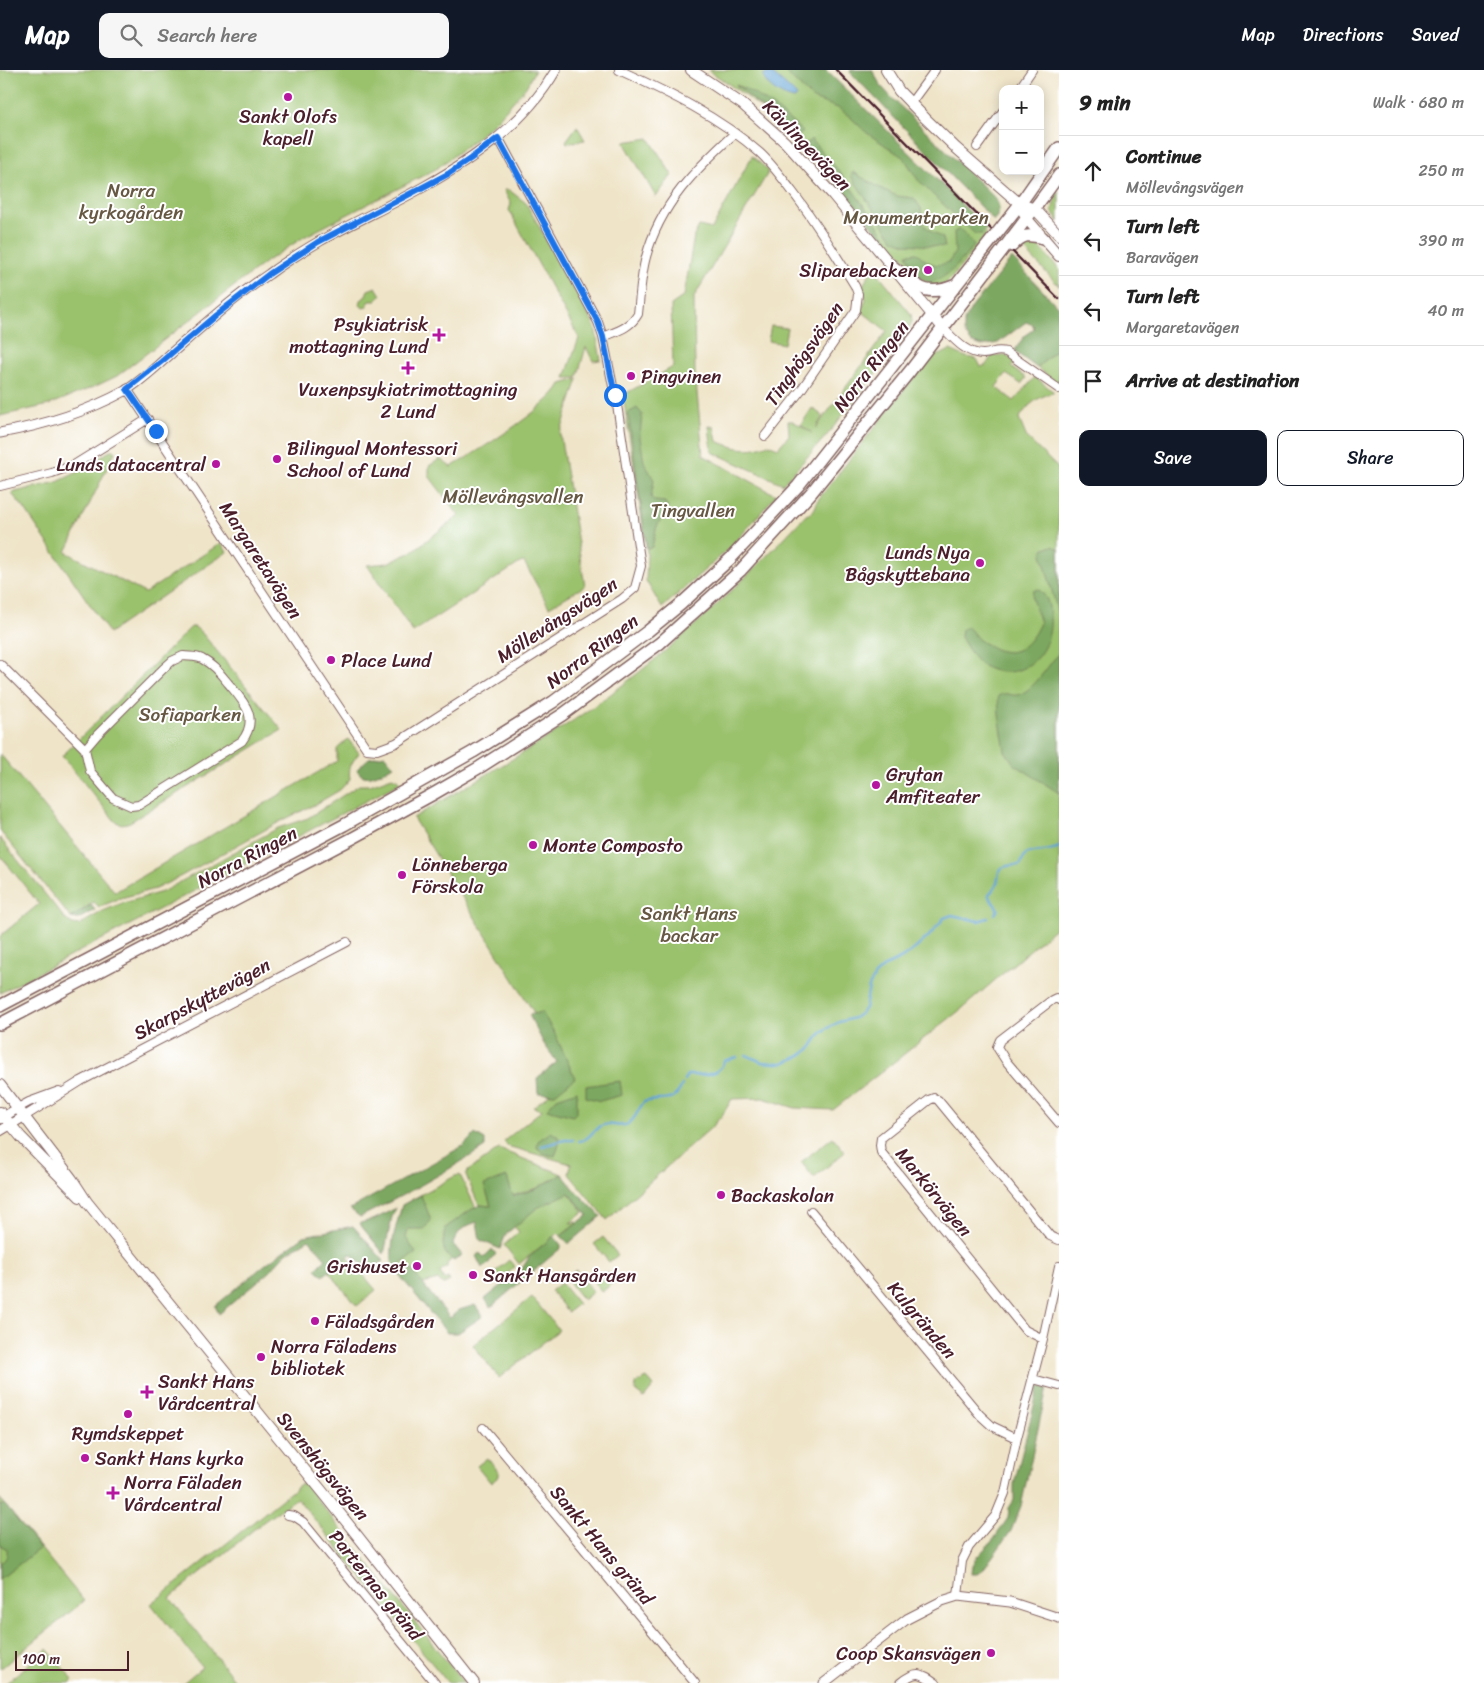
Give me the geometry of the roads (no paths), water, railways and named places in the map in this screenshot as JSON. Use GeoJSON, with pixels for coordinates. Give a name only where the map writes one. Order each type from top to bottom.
{"type":"FeatureCollection","features":[{"type":"Feature","properties":{"kind":"main road","name":"Kävlingevägen"},"geometry":{"type":"LineString","coordinates":[[691,70],[742,104],[785,142],[833,195],[943,328]]}},
{"type":"Feature","properties":{"kind":"main road"},"geometry":{"type":"LineString","coordinates":[[886,70],[892,82],[910,104],[956,148],[1020,204],[1035,209],[1059,235]]}},
{"type":"Feature","properties":{"kind":"main road","name":"Norra Ringen"},"geometry":{"type":"LineString","coordinates":[[0,1006],[344,826],[473,752],[553,702],[597,671],[681,604],[778,509],[933,316],[1020,204],[1059,148]]}},
{"type":"Feature","properties":{"kind":"main road","name":"Norra Ringen"},"geometry":{"type":"LineString","coordinates":[[0,1024],[407,809],[562,715],[660,643],[740,571],[811,494],[943,328],[1059,175]]}},
{"type":"Feature","properties":{"kind":"main road"},"geometry":{"type":"LineString","coordinates":[[1020,204],[1027,219],[1059,256]]}},
{"type":"Feature","properties":{"kind":"main road"},"geometry":{"type":"LineString","coordinates":[[987,270],[1022,238],[1032,235],[1043,238]]}},
{"type":"Feature","properties":{"kind":"main road"},"geometry":{"type":"LineString","coordinates":[[892,266],[920,288],[931,292],[943,291],[957,285]]}},
{"type":"Feature","properties":{"kind":"main road","name":"Svenshögsvägen"},"geometry":{"type":"LineString","coordinates":[[0,1085],[72,1179],[87,1202],[326,1496],[474,1683]]}},
{"type":"Feature","properties":{"kind":"main road","name":"Svenshögsvägen"},"geometry":{"type":"LineString","coordinates":[[1,1116],[76,1194],[87,1202]]}},
{"type":"Feature","properties":{"kind":"street"},"geometry":{"type":"LineString","coordinates":[[0,433],[71,416],[127,389],[222,310],[269,274],[318,242],[448,174],[470,159],[498,138],[531,105],[556,70]]}},
{"type":"Feature","properties":{"kind":"street","name":"Tinghögsvägen"},"geometry":{"type":"LineString","coordinates":[[619,70],[684,101],[735,133],[761,154],[776,170],[813,220],[855,286],[858,294],[856,310],[765,436]]}},
{"type":"Feature","properties":{"kind":"street"},"geometry":{"type":"LineString","coordinates":[[910,104],[935,70]]}},
{"type":"Feature","properties":{"kind":"street"},"geometry":{"type":"LineString","coordinates":[[1022,85],[1032,70]]}},
{"type":"Feature","properties":{"kind":"street"},"geometry":{"type":"LineString","coordinates":[[977,147],[999,117]]}},
{"type":"Feature","properties":{"kind":"street"},"geometry":{"type":"LineString","coordinates":[[603,337],[634,322],[638,314],[645,260],[660,221],[683,185],[735,133]]}},
{"type":"Feature","properties":{"kind":"street","name":"Möllevångsvägen"},"geometry":{"type":"LineString","coordinates":[[367,749],[377,750],[396,743],[622,599],[634,588],[641,566],[618,411],[603,337],[598,322],[498,138]]}},
{"type":"Feature","properties":{"kind":"street"},"geometry":{"type":"LineString","coordinates":[[943,328],[965,349],[973,353],[985,354],[997,350],[1006,352],[1059,389]]}},
{"type":"Feature","properties":{"kind":"street","name":"Margaretavägen"},"geometry":{"type":"LineString","coordinates":[[127,389],[367,749]]}},
{"type":"Feature","properties":{"kind":"street"},"geometry":{"type":"LineString","coordinates":[[0,486],[52,473],[74,465],[148,419]]}},
{"type":"Feature","properties":{"kind":"street"},"geometry":{"type":"LineString","coordinates":[[0,664],[85,749],[90,771],[113,798],[131,806],[139,804],[242,740],[249,729],[250,718],[248,708],[209,662],[200,657],[183,656],[172,661],[163,669],[97,734],[85,749]]}},
{"type":"Feature","properties":{"kind":"street","name":"Skarpskyttevägen"},"geometry":{"type":"LineString","coordinates":[[0,1131],[11,1126],[72,1086],[347,942]]}},
{"type":"Feature","properties":{"kind":"street"},"geometry":{"type":"LineString","coordinates":[[1059,1000],[1056,998],[1052,1000],[1000,1040],[997,1046],[1006,1061],[1059,1123]]}},
{"type":"Feature","properties":{"kind":"street","name":"Skarpskyttevägen"},"geometry":{"type":"LineString","coordinates":[[18,1108],[35,1099],[72,1086]]}},
{"type":"Feature","properties":{"kind":"street","name":"Markörvägen"},"geometry":{"type":"LineString","coordinates":[[1043,1339],[1025,1330],[1018,1323],[881,1152],[881,1138],[929,1100],[934,1098],[938,1100],[1050,1236],[1059,1240]]}},
{"type":"Feature","properties":{"kind":"street"},"geometry":{"type":"LineString","coordinates":[[1,1116],[18,1108]]}},
{"type":"Feature","properties":{"kind":"street","name":"Kulgränden"},"geometry":{"type":"LineString","coordinates":[[811,1211],[980,1415],[992,1426],[1017,1438]]}},
{"type":"Feature","properties":{"kind":"street"},"geometry":{"type":"LineString","coordinates":[[958,1596],[962,1561],[969,1547],[996,1515],[1005,1494],[1059,1266]]}},
{"type":"Feature","properties":{"kind":"street"},"geometry":{"type":"LineString","coordinates":[[1033,1379],[1059,1386]]}},
{"type":"Feature","properties":{"kind":"street","name":"Sankt Hans gränd"},"geometry":{"type":"LineString","coordinates":[[483,1428],[695,1683]]}},
{"type":"Feature","properties":{"kind":"street","name":"Parternas gränd"},"geometry":{"type":"LineString","coordinates":[[288,1515],[294,1516],[303,1522],[435,1683]]}},
{"type":"Feature","properties":{"kind":"street"},"geometry":{"type":"LineString","coordinates":[[824,1683],[907,1618],[942,1601],[958,1596],[1010,1602],[1059,1618]]}},
{"type":"Feature","properties":{"kind":"street"},"geometry":{"type":"LineString","coordinates":[[900,1683],[915,1673],[924,1675],[936,1683]]}},
{"type":"Feature","properties":{"kind":"water"},"geometry":{"type":"Polygon","coordinates":[[[770,72],[797,96],[795,99],[781,94],[767,84],[763,75],[770,72]]]}},
{"type":"Feature","properties":{"kind":"waterway"},"geometry":{"type":"LineString","coordinates":[[995,914],[998,909],[989,897],[989,894],[997,883],[1000,870],[1003,867],[1020,865],[1028,853],[1059,847]]}},
{"type":"Feature","properties":{"kind":"waterway"},"geometry":{"type":"LineString","coordinates":[[746,1055],[762,1062],[777,1063],[783,1063],[798,1057],[811,1048],[826,1029],[839,1022],[854,1018],[861,1013],[865,1008],[869,987],[875,975],[885,966],[902,958],[916,948],[944,918],[952,915],[978,921],[988,918]]}},
{"type":"Feature","properties":{"kind":"waterway"},"geometry":{"type":"LineString","coordinates":[[684,1080],[687,1075],[703,1075],[714,1072],[722,1066],[724,1061],[737,1057]]}},
{"type":"Feature","properties":{"kind":"waterway"},"geometry":{"type":"LineString","coordinates":[[579,1141],[586,1139],[604,1125],[621,1126],[628,1124],[644,1102],[671,1098],[679,1092],[682,1085]]}},
{"type":"Feature","properties":{"kind":"waterway"},"geometry":{"type":"LineString","coordinates":[[542,1146],[565,1140],[573,1140]]}},
{"type":"Feature","properties":{"kind":"railway"},"geometry":{"type":"LineString","coordinates":[[836,70],[991,229]]}},
{"type":"Feature","properties":{"kind":"railway"},"geometry":{"type":"LineString","coordinates":[[1013,252],[1059,299]]}},
{"type":"Feature","properties":{"kind":"place","name":"Sankt Olofs kapell"},"geometry":{"type":"Point","coordinates":[288,97]}},
{"type":"Feature","properties":{"kind":"place","name":"Sliparebacken"},"geometry":{"type":"Point","coordinates":[928,270]}},
{"type":"Feature","properties":{"kind":"place","name":"Psykiatrisk mottagning Lund"},"geometry":{"type":"Point","coordinates":[439,335]}},
{"type":"Feature","properties":{"kind":"place","name":"Vuxenpsykiatrimottagning 2 Lund"},"geometry":{"type":"Point","coordinates":[408,368]}},
{"type":"Feature","properties":{"kind":"place","name":"Pingvinen"},"geometry":{"type":"Point","coordinates":[631,376]}},
{"type":"Feature","properties":{"kind":"place","name":"Bilingual Montessori School of Lund"},"geometry":{"type":"Point","coordinates":[277,459]}},
{"type":"Feature","properties":{"kind":"place","name":"Lunds datacentral"},"geometry":{"type":"Point","coordinates":[216,464]}},
{"type":"Feature","properties":{"kind":"place","name":"Lunds Nya Bågskyttebana"},"geometry":{"type":"Point","coordinates":[980,563]}},
{"type":"Feature","properties":{"kind":"place","name":"Place Lund"},"geometry":{"type":"Point","coordinates":[331,660]}},
{"type":"Feature","properties":{"kind":"place","name":"Grytan Amfiteater"},"geometry":{"type":"Point","coordinates":[876,785]}},
{"type":"Feature","properties":{"kind":"place","name":"Monte Composto"},"geometry":{"type":"Point","coordinates":[533,845]}},
{"type":"Feature","properties":{"kind":"place","name":"Lönneberga Förskola"},"geometry":{"type":"Point","coordinates":[402,875]}},
{"type":"Feature","properties":{"kind":"place","name":"Backaskolan"},"geometry":{"type":"Point","coordinates":[721,1195]}},
{"type":"Feature","properties":{"kind":"place","name":"Grishuset"},"geometry":{"type":"Point","coordinates":[417,1266]}},
{"type":"Feature","properties":{"kind":"place","name":"Sankt Hansgården"},"geometry":{"type":"Point","coordinates":[473,1275]}},
{"type":"Feature","properties":{"kind":"place","name":"Fäladsgården"},"geometry":{"type":"Point","coordinates":[315,1321]}},
{"type":"Feature","properties":{"kind":"place","name":"Norra Fäladens bibliotek"},"geometry":{"type":"Point","coordinates":[261,1357]}},
{"type":"Feature","properties":{"kind":"place","name":"Sankt Hans Vårdcentral"},"geometry":{"type":"Point","coordinates":[147,1392]}},
{"type":"Feature","properties":{"kind":"place","name":"Rymdskeppet"},"geometry":{"type":"Point","coordinates":[128,1414]}},
{"type":"Feature","properties":{"kind":"place","name":"Sankt Hans kyrka"},"geometry":{"type":"Point","coordinates":[85,1458]}},
{"type":"Feature","properties":{"kind":"place","name":"Norra Fäladen Vårdcentral"},"geometry":{"type":"Point","coordinates":[113,1493]}},
{"type":"Feature","properties":{"kind":"place","name":"Coop Skansvägen"},"geometry":{"type":"Point","coordinates":[991,1653]}},
{"type":"Feature","properties":{"kind":"park label","name":"Norra kyrkogården"},"geometry":{"type":"Point","coordinates":[131,201]}},
{"type":"Feature","properties":{"kind":"park label","name":"Monumentparken"},"geometry":{"type":"Point","coordinates":[916,217]}},
{"type":"Feature","properties":{"kind":"park label","name":"Möllevångsvallen"},"geometry":{"type":"Point","coordinates":[513,496]}},
{"type":"Feature","properties":{"kind":"park label","name":"Tingvallen"},"geometry":{"type":"Point","coordinates":[693,510]}},
{"type":"Feature","properties":{"kind":"park label","name":"Sofiaparken"},"geometry":{"type":"Point","coordinates":[190,714]}},
{"type":"Feature","properties":{"kind":"park label","name":"Sankt Hans backar"},"geometry":{"type":"Point","coordinates":[689,924]}}]}
